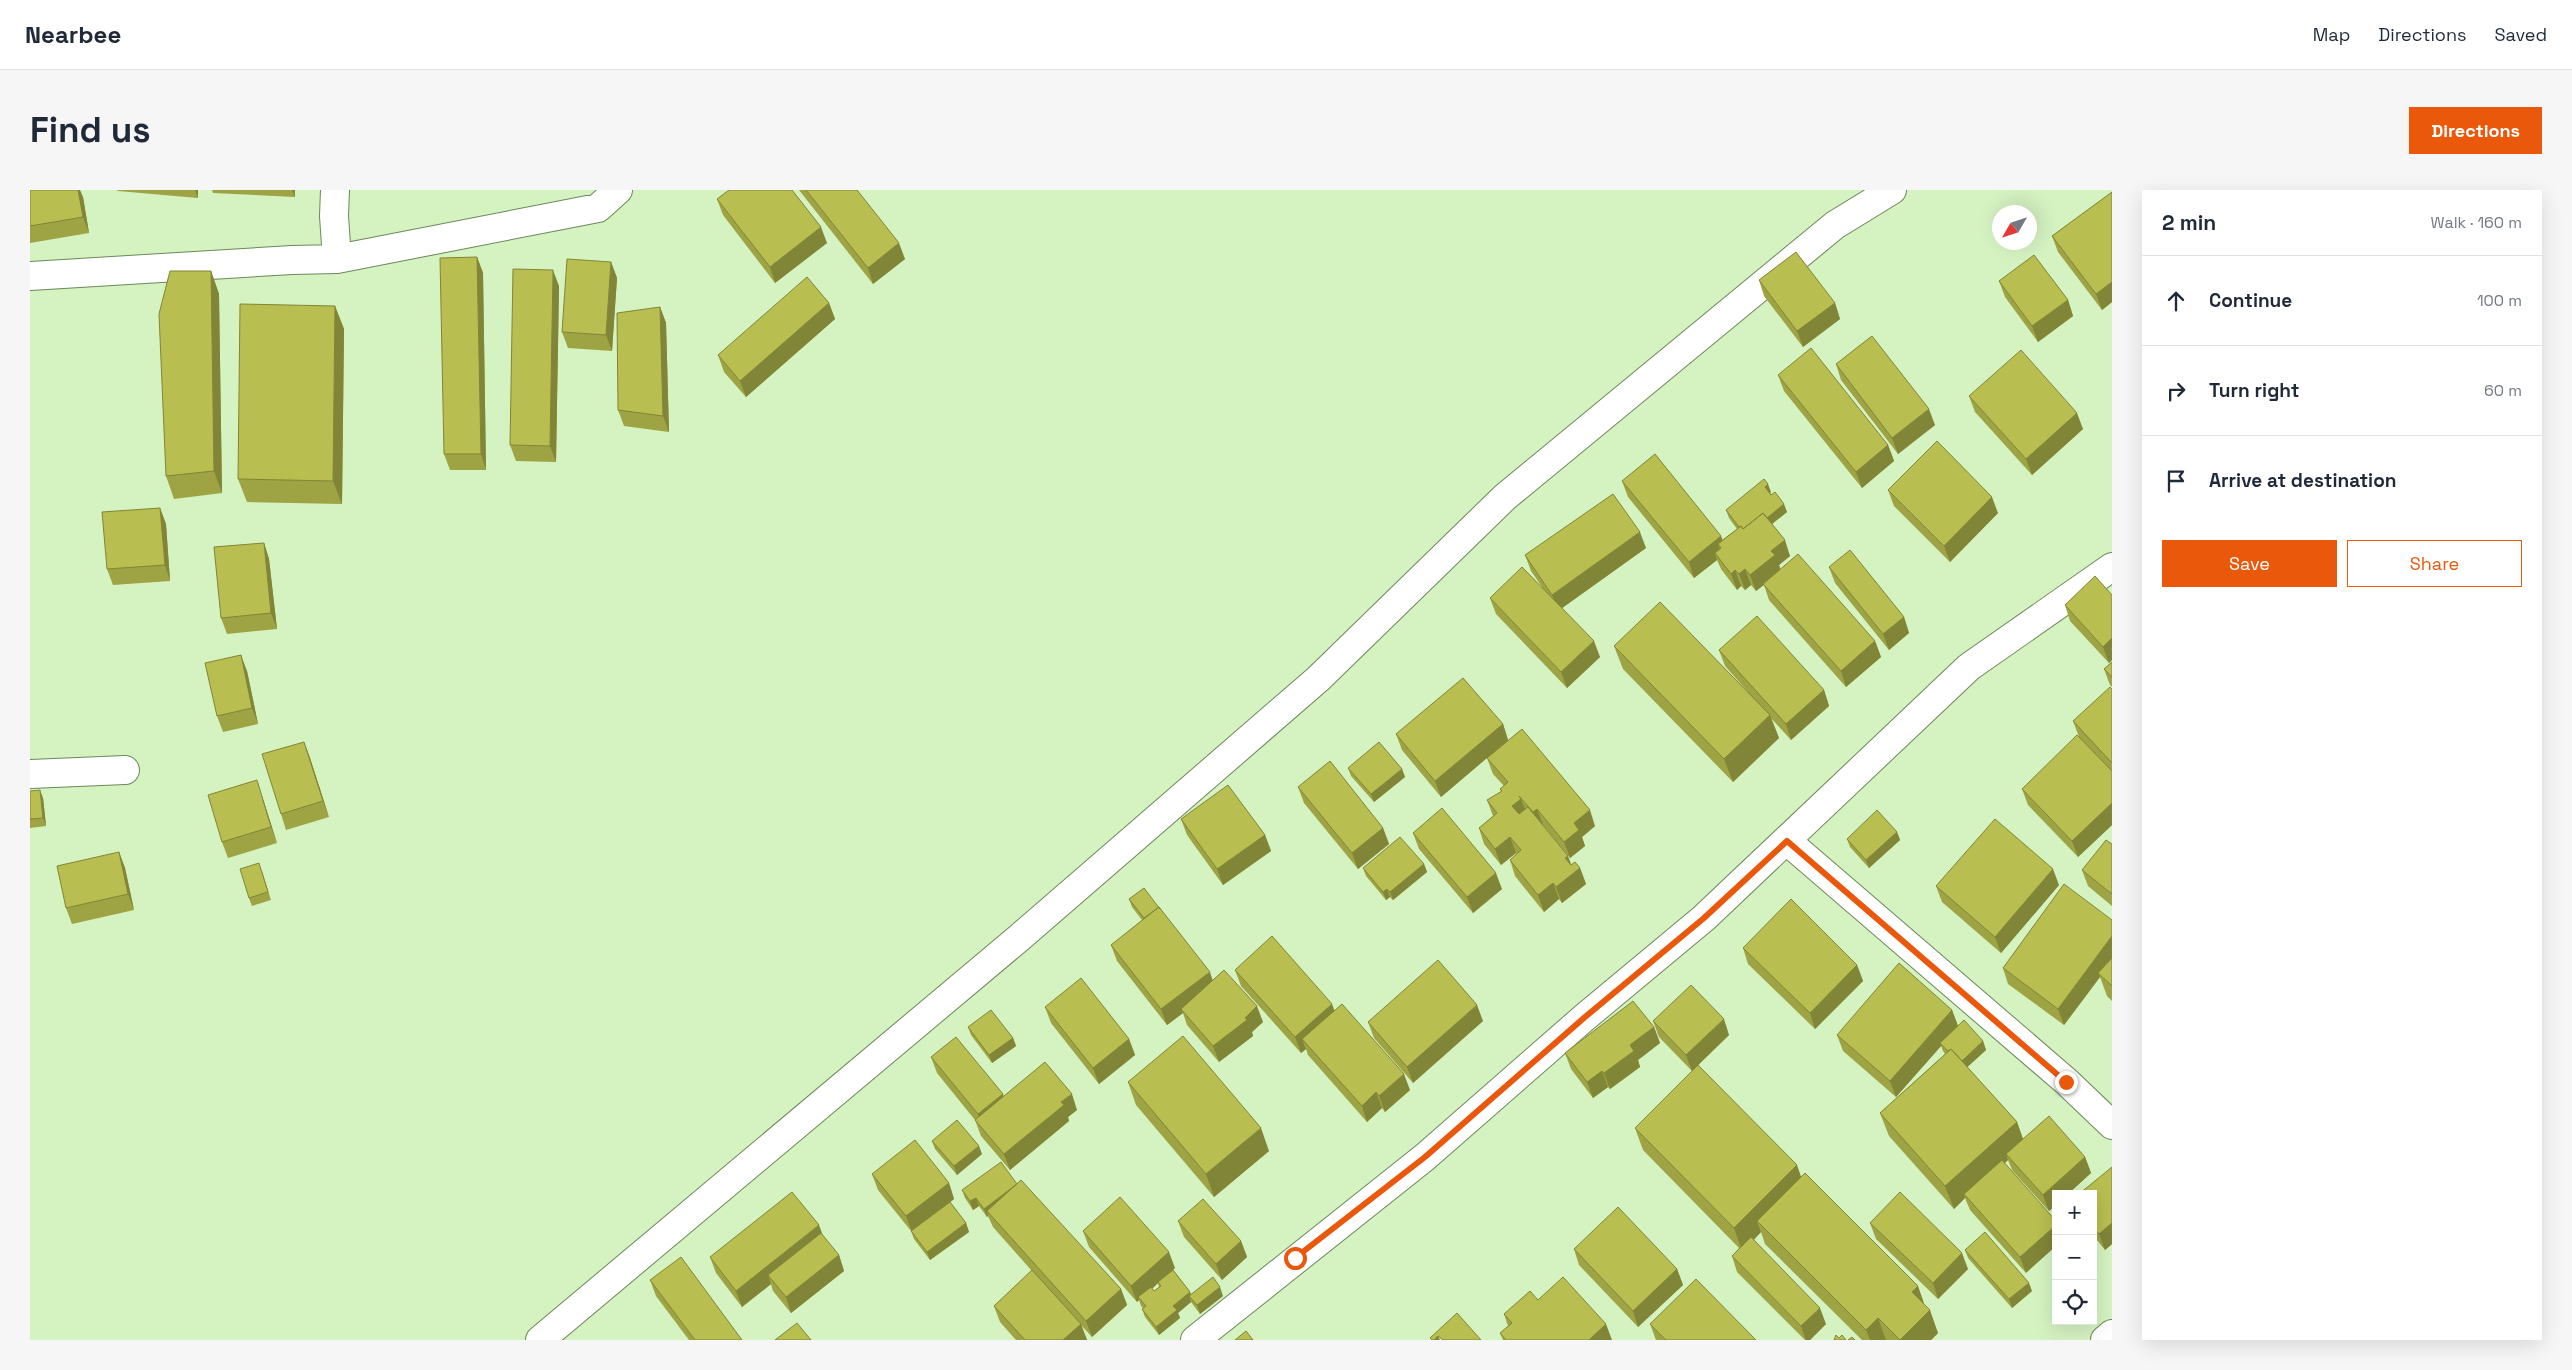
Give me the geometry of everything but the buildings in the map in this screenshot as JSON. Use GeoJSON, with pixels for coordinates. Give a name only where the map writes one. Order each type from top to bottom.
{"type":"FeatureCollection","features":[{"type":"Feature","properties":{"kind":"street"},"geometry":{"type":"LineString","coordinates":[[335,190],[334,216],[337,259]]}},
{"type":"Feature","properties":{"kind":"street"},"geometry":{"type":"LineString","coordinates":[[30,276],[337,259],[598,208],[618,190]]}},
{"type":"Feature","properties":{"kind":"street"},"geometry":{"type":"LineString","coordinates":[[540,1340],[1019,938],[1318,679],[1505,497],[1835,225],[1892,190]]}},
{"type":"Feature","properties":{"kind":"street"},"geometry":{"type":"LineString","coordinates":[[1195,1340],[1425,1157],[1585,1017],[1704,918],[1969,667],[2112,568]]}},
{"type":"Feature","properties":{"kind":"street"},"geometry":{"type":"LineString","coordinates":[[30,774],[125,770]]}},
{"type":"Feature","properties":{"kind":"street"},"geometry":{"type":"LineString","coordinates":[[1787,841],[2066,1082],[2112,1125]]}},
{"type":"Feature","properties":{"kind":"street"},"geometry":{"type":"LineString","coordinates":[[2106,1340],[2112,1334]]}},
{"type":"Feature","properties":{"kind":"route"},"geometry":{"type":"LineString","coordinates":[[1295,1258],[1425,1157],[1585,1017],[1704,918],[1787,841],[2066,1082]]}}]}
